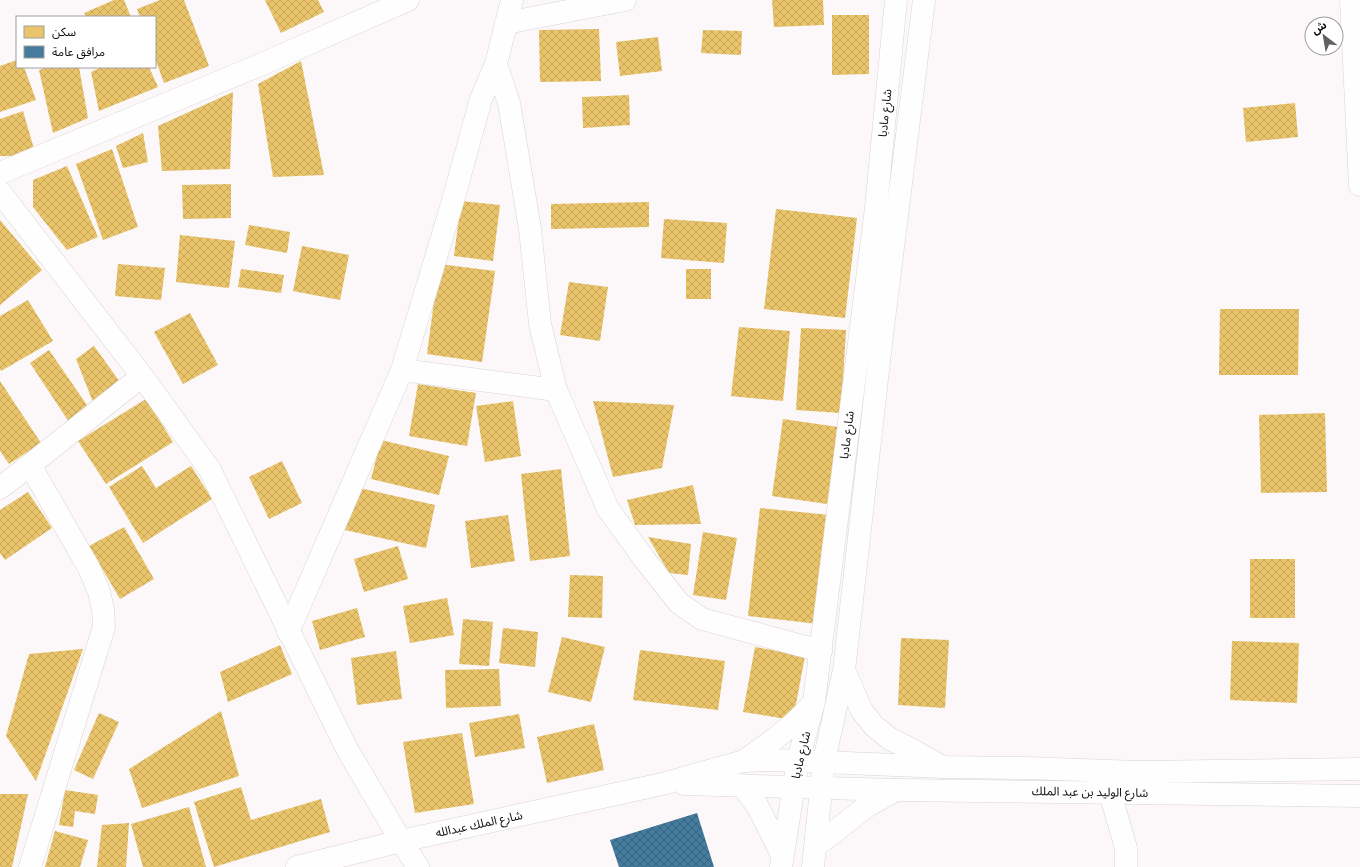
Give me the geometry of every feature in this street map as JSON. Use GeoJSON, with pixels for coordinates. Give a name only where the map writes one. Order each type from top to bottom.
{"type":"FeatureCollection","features":[{"type":"Feature","properties":{"kind":"street"},"geometry":{"type":"LineString","coordinates":[[0,173],[260,65],[408,0]]}},
{"type":"Feature","properties":{"kind":"street"},"geometry":{"type":"LineString","coordinates":[[288,632],[402,370],[452,204],[481,99],[496,64],[512,0]]}},
{"type":"Feature","properties":{"kind":"street"},"geometry":{"type":"LineString","coordinates":[[506,23],[624,0]]}},
{"type":"Feature","properties":{"kind":"street","name":"شارع مادبا"},"geometry":{"type":"LineString","coordinates":[[782,861],[798,760],[814,702],[821,651],[876,208],[896,0]]}},
{"type":"Feature","properties":{"kind":"street","name":"شارع مادبا"},"geometry":{"type":"LineString","coordinates":[[813,867],[824,761],[844,670],[882,335],[924,0]]}},
{"type":"Feature","properties":{"kind":"street"},"geometry":{"type":"LineString","coordinates":[[1351,0],[1360,184]]}},
{"type":"Feature","properties":{"kind":"street"},"geometry":{"type":"LineString","coordinates":[[496,64],[510,103],[530,229],[540,324],[556,390],[608,509],[645,560],[679,603],[702,619],[821,651]]}},
{"type":"Feature","properties":{"kind":"street"},"geometry":{"type":"LineString","coordinates":[[0,192],[142,376],[210,470],[288,632],[347,749],[418,867]]}},
{"type":"Feature","properties":{"kind":"street"},"geometry":{"type":"LineString","coordinates":[[402,370],[556,390]]}},
{"type":"Feature","properties":{"kind":"street"},"geometry":{"type":"LineString","coordinates":[[0,488],[30,466],[142,376]]}},
{"type":"Feature","properties":{"kind":"street"},"geometry":{"type":"LineString","coordinates":[[30,466],[90,568],[99,592],[103,609],[104,627],[30,867]]}},
{"type":"Feature","properties":{"kind":"street"},"geometry":{"type":"LineString","coordinates":[[844,670],[862,711],[874,726],[890,739],[908,747],[943,767]]}},
{"type":"Feature","properties":{"kind":"street"},"geometry":{"type":"LineString","coordinates":[[744,761],[766,746],[804,714],[814,702]]}},
{"type":"Feature","properties":{"kind":"street","name":"شارع الملك عبدالله"},"geometry":{"type":"LineString","coordinates":[[297,867],[401,841],[662,784],[744,761],[824,761]]}},
{"type":"Feature","properties":{"kind":"street","name":"شارع الوليد بن عبد الملك"},"geometry":{"type":"LineString","coordinates":[[824,761],[943,767],[1138,772],[1360,769]]}},
{"type":"Feature","properties":{"kind":"street","name":"شارع الملك عبدالله"},"geometry":{"type":"LineString","coordinates":[[662,784],[794,786],[821,788]]}},
{"type":"Feature","properties":{"kind":"street"},"geometry":{"type":"LineString","coordinates":[[742,785],[758,806],[782,861]]}},
{"type":"Feature","properties":{"kind":"street","name":"شارع الوليد بن عبد الملك"},"geometry":{"type":"LineString","coordinates":[[821,788],[1360,796]]}},
{"type":"Feature","properties":{"kind":"street"},"geometry":{"type":"LineString","coordinates":[[816,846],[866,807],[896,790]]}},
{"type":"Feature","properties":{"kind":"street"},"geometry":{"type":"LineString","coordinates":[[1110,793],[1126,848],[1126,867]]}},
{"type":"Feature","properties":{"kind":"building: سكن"},"geometry":{"type":"Polygon","coordinates":[[[114,0],[124,0],[131,16],[86,16],[84,13],[114,0]]]}},
{"type":"Feature","properties":{"kind":"building: سكن"},"geometry":{"type":"Polygon","coordinates":[[[160,0],[184,0],[209,66],[164,83],[156,61],[156,16],[140,16],[137,9],[160,0]]]}},
{"type":"Feature","properties":{"kind":"building: سكن"},"geometry":{"type":"Polygon","coordinates":[[[265,0],[318,0],[324,12],[281,33],[265,0]]]}},
{"type":"Feature","properties":{"kind":"building: سكن"},"geometry":{"type":"Polygon","coordinates":[[[772,0],[823,0],[824,25],[774,27],[772,0]]]}},
{"type":"Feature","properties":{"kind":"building: سكن"},"geometry":{"type":"Polygon","coordinates":[[[832,15],[869,15],[869,74],[832,75],[832,15]]]}},
{"type":"Feature","properties":{"kind":"building: سكن"},"geometry":{"type":"Polygon","coordinates":[[[599,29],[601,81],[540,82],[539,30],[599,29]]]}},
{"type":"Feature","properties":{"kind":"building: سكن"},"geometry":{"type":"Polygon","coordinates":[[[703,30],[742,31],[741,55],[701,53],[703,30]]]}},
{"type":"Feature","properties":{"kind":"building: سكن"},"geometry":{"type":"Polygon","coordinates":[[[658,37],[662,71],[620,76],[616,42],[658,37]]]}},
{"type":"Feature","properties":{"kind":"building: سكن"},"geometry":{"type":"Polygon","coordinates":[[[16,60],[16,68],[24,68],[36,100],[0,112],[0,66],[16,60]]]}},
{"type":"Feature","properties":{"kind":"building: سكن"},"geometry":{"type":"Polygon","coordinates":[[[301,61],[324,175],[273,177],[258,84],[301,61]]]}},
{"type":"Feature","properties":{"kind":"building: سكن"},"geometry":{"type":"Polygon","coordinates":[[[46,68],[79,68],[88,118],[53,133],[39,70],[46,68]]]}},
{"type":"Feature","properties":{"kind":"building: سكن"},"geometry":{"type":"Polygon","coordinates":[[[100,68],[149,68],[158,87],[99,111],[91,72],[100,68]]]}},
{"type":"Feature","properties":{"kind":"building: سكن"},"geometry":{"type":"Polygon","coordinates":[[[233,92],[230,169],[162,171],[158,126],[233,92]]]}},
{"type":"Feature","properties":{"kind":"building: سكن"},"geometry":{"type":"Polygon","coordinates":[[[629,95],[630,125],[583,128],[582,97],[629,95]]]}},
{"type":"Feature","properties":{"kind":"building: سكن"},"geometry":{"type":"Polygon","coordinates":[[[1295,103],[1298,137],[1246,142],[1243,108],[1295,103]]]}},
{"type":"Feature","properties":{"kind":"building: سكن"},"geometry":{"type":"Polygon","coordinates":[[[23,111],[34,149],[17,156],[0,156],[0,119],[23,111]]]}},
{"type":"Feature","properties":{"kind":"building: سكن"},"geometry":{"type":"Polygon","coordinates":[[[143,133],[148,162],[123,168],[116,146],[143,133]]]}},
{"type":"Feature","properties":{"kind":"building: سكن"},"geometry":{"type":"Polygon","coordinates":[[[112,149],[138,227],[103,240],[76,164],[112,149]]]}},
{"type":"Feature","properties":{"kind":"building: سكن"},"geometry":{"type":"Polygon","coordinates":[[[67,166],[98,237],[67,250],[33,207],[33,180],[67,166]]]}},
{"type":"Feature","properties":{"kind":"building: سكن"},"geometry":{"type":"Polygon","coordinates":[[[231,184],[231,218],[183,219],[182,185],[231,184]]]}},
{"type":"Feature","properties":{"kind":"building: سكن"},"geometry":{"type":"Polygon","coordinates":[[[461,201],[500,205],[493,261],[454,256],[461,201]]]}},
{"type":"Feature","properties":{"kind":"building: سكن"},"geometry":{"type":"Polygon","coordinates":[[[649,202],[649,227],[551,229],[551,204],[649,202]]]}},
{"type":"Feature","properties":{"kind":"building: سكن"},"geometry":{"type":"Polygon","coordinates":[[[776,209],[857,218],[845,318],[764,309],[776,209]]]}},
{"type":"Feature","properties":{"kind":"building: سكن"},"geometry":{"type":"Polygon","coordinates":[[[664,219],[727,223],[724,263],[661,258],[664,219]]]}},
{"type":"Feature","properties":{"kind":"building: سكن"},"geometry":{"type":"Polygon","coordinates":[[[0,220],[42,270],[0,305],[0,220]]]}},
{"type":"Feature","properties":{"kind":"building: سكن"},"geometry":{"type":"Polygon","coordinates":[[[249,225],[290,232],[287,253],[245,245],[249,225]]]}},
{"type":"Feature","properties":{"kind":"building: سكن"},"geometry":{"type":"Polygon","coordinates":[[[180,235],[235,241],[229,288],[176,282],[180,235]]]}},
{"type":"Feature","properties":{"kind":"building: سكن"},"geometry":{"type":"Polygon","coordinates":[[[302,246],[349,255],[340,300],[293,291],[302,246]]]}},
{"type":"Feature","properties":{"kind":"building: سكن"},"geometry":{"type":"Polygon","coordinates":[[[118,264],[165,268],[161,300],[115,296],[118,264]]]}},
{"type":"Feature","properties":{"kind":"building: سكن"},"geometry":{"type":"Polygon","coordinates":[[[439,264],[495,271],[482,362],[427,354],[439,264]]]}},
{"type":"Feature","properties":{"kind":"building: سكن"},"geometry":{"type":"Polygon","coordinates":[[[241,269],[284,275],[281,293],[238,287],[241,269]]]}},
{"type":"Feature","properties":{"kind":"building: سكن"},"geometry":{"type":"Polygon","coordinates":[[[686,269],[711,269],[711,299],[686,299],[686,269]]]}},
{"type":"Feature","properties":{"kind":"building: سكن"},"geometry":{"type":"Polygon","coordinates":[[[569,282],[608,287],[600,341],[560,335],[569,282]]]}},
{"type":"Feature","properties":{"kind":"building: سكن"},"geometry":{"type":"Polygon","coordinates":[[[28,300],[53,341],[1,371],[0,316],[28,300]]]}},
{"type":"Feature","properties":{"kind":"building: سكن"},"geometry":{"type":"Polygon","coordinates":[[[1220,309],[1299,309],[1298,375],[1219,375],[1220,309]]]}},
{"type":"Feature","properties":{"kind":"building: سكن"},"geometry":{"type":"Polygon","coordinates":[[[190,313],[218,365],[183,384],[154,332],[190,313]]]}},
{"type":"Feature","properties":{"kind":"building: سكن"},"geometry":{"type":"Polygon","coordinates":[[[739,327],[790,331],[783,401],[731,396],[739,327]]]}},
{"type":"Feature","properties":{"kind":"building: سكن"},"geometry":{"type":"Polygon","coordinates":[[[801,328],[846,330],[841,413],[796,410],[801,328]]]}},
{"type":"Feature","properties":{"kind":"building: سكن"},"geometry":{"type":"Polygon","coordinates":[[[94,346],[120,382],[93,402],[76,359],[94,346]]]}},
{"type":"Feature","properties":{"kind":"building: سكن"},"geometry":{"type":"Polygon","coordinates":[[[49,350],[89,408],[69,422],[30,363],[49,350]]]}},
{"type":"Feature","properties":{"kind":"building: سكن"},"geometry":{"type":"Polygon","coordinates":[[[0,381],[41,443],[9,464],[0,451],[0,381]]]}},
{"type":"Feature","properties":{"kind":"building: سكن"},"geometry":{"type":"Polygon","coordinates":[[[418,384],[476,393],[467,446],[409,436],[418,384]]]}},
{"type":"Feature","properties":{"kind":"building: سكن"},"geometry":{"type":"Polygon","coordinates":[[[146,399],[173,442],[106,484],[78,441],[146,399]]]}},
{"type":"Feature","properties":{"kind":"building: سكن"},"geometry":{"type":"Polygon","coordinates":[[[513,401],[521,456],[485,462],[476,406],[513,401]]]}},
{"type":"Feature","properties":{"kind":"building: سكن"},"geometry":{"type":"Polygon","coordinates":[[[593,401],[674,405],[662,468],[613,477],[593,401]]]}},
{"type":"Feature","properties":{"kind":"building: سكن"},"geometry":{"type":"Polygon","coordinates":[[[1325,413],[1327,492],[1261,493],[1259,415],[1325,413]]]}},
{"type":"Feature","properties":{"kind":"building: سكن"},"geometry":{"type":"Polygon","coordinates":[[[783,419],[838,427],[827,504],[772,496],[783,419]]]}},
{"type":"Feature","properties":{"kind":"building: سكن"},"geometry":{"type":"Polygon","coordinates":[[[381,440],[449,456],[439,495],[371,479],[381,440]]]}},
{"type":"Feature","properties":{"kind":"building: سكن"},"geometry":{"type":"Polygon","coordinates":[[[282,461],[302,503],[269,519],[249,477],[282,461]]]}},
{"type":"Feature","properties":{"kind":"building: سكن"},"geometry":{"type":"Polygon","coordinates":[[[142,466],[156,488],[191,466],[212,499],[143,543],[109,487],[142,466]]]}},
{"type":"Feature","properties":{"kind":"building: سكن"},"geometry":{"type":"Polygon","coordinates":[[[561,469],[570,556],[530,561],[521,474],[561,469]]]}},
{"type":"Feature","properties":{"kind":"building: سكن"},"geometry":{"type":"Polygon","coordinates":[[[693,485],[701,524],[635,525],[627,500],[693,485]]]}},
{"type":"Feature","properties":{"kind":"building: سكن"},"geometry":{"type":"Polygon","coordinates":[[[355,487],[435,505],[426,548],[345,530],[355,487]]]}},
{"type":"Feature","properties":{"kind":"building: سكن"},"geometry":{"type":"Polygon","coordinates":[[[28,492],[52,528],[5,560],[0,553],[0,510],[28,492]]]}},
{"type":"Feature","properties":{"kind":"building: سكن"},"geometry":{"type":"Polygon","coordinates":[[[760,508],[830,515],[818,624],[748,616],[760,508]]]}},
{"type":"Feature","properties":{"kind":"building: سكن"},"geometry":{"type":"Polygon","coordinates":[[[508,515],[515,561],[471,568],[465,521],[508,515]]]}},
{"type":"Feature","properties":{"kind":"building: سكن"},"geometry":{"type":"Polygon","coordinates":[[[124,527],[154,579],[120,599],[89,546],[124,527]]]}},
{"type":"Feature","properties":{"kind":"building: سكن"},"geometry":{"type":"Polygon","coordinates":[[[703,532],[737,538],[726,600],[693,595],[703,532]]]}},
{"type":"Feature","properties":{"kind":"building: سكن"},"geometry":{"type":"Polygon","coordinates":[[[648,537],[691,544],[688,575],[669,573],[648,537]]]}},
{"type":"Feature","properties":{"kind":"building: سكن"},"geometry":{"type":"Polygon","coordinates":[[[398,546],[408,579],[364,592],[354,559],[398,546]]]}},
{"type":"Feature","properties":{"kind":"building: سكن"},"geometry":{"type":"Polygon","coordinates":[[[1250,559],[1295,559],[1295,618],[1250,618],[1250,559]]]}},
{"type":"Feature","properties":{"kind":"building: سكن"},"geometry":{"type":"Polygon","coordinates":[[[570,575],[603,576],[602,618],[568,617],[570,575]]]}},
{"type":"Feature","properties":{"kind":"building: سكن"},"geometry":{"type":"Polygon","coordinates":[[[447,598],[454,635],[410,643],[403,606],[447,598]]]}},
{"type":"Feature","properties":{"kind":"building: سكن"},"geometry":{"type":"Polygon","coordinates":[[[357,608],[365,637],[320,650],[312,621],[357,608]]]}},
{"type":"Feature","properties":{"kind":"building: سكن"},"geometry":{"type":"Polygon","coordinates":[[[463,619],[493,622],[489,666],[459,664],[463,619]]]}},
{"type":"Feature","properties":{"kind":"building: سكن"},"geometry":{"type":"Polygon","coordinates":[[[503,628],[538,632],[535,667],[499,663],[503,628]]]}},
{"type":"Feature","properties":{"kind":"building: سكن"},"geometry":{"type":"Polygon","coordinates":[[[562,637],[605,647],[591,702],[548,692],[562,637]]]}},
{"type":"Feature","properties":{"kind":"building: سكن"},"geometry":{"type":"Polygon","coordinates":[[[901,638],[949,640],[945,708],[898,705],[901,638]]]}},
{"type":"Feature","properties":{"kind":"building: سكن"},"geometry":{"type":"Polygon","coordinates":[[[1232,641],[1299,643],[1297,703],[1230,700],[1232,641]]]}},
{"type":"Feature","properties":{"kind":"building: سكن"},"geometry":{"type":"Polygon","coordinates":[[[280,645],[292,674],[228,702],[220,672],[280,645]]]}},
{"type":"Feature","properties":{"kind":"building: سكن"},"geometry":{"type":"Polygon","coordinates":[[[755,647],[805,656],[793,720],[743,712],[755,647]]]}},
{"type":"Feature","properties":{"kind":"building: سكن"},"geometry":{"type":"Polygon","coordinates":[[[83,649],[36,781],[6,736],[29,654],[83,649]]]}},
{"type":"Feature","properties":{"kind":"building: سكن"},"geometry":{"type":"Polygon","coordinates":[[[640,650],[725,661],[718,710],[633,700],[640,650]]]}},
{"type":"Feature","properties":{"kind":"building: سكن"},"geometry":{"type":"Polygon","coordinates":[[[396,651],[402,699],[357,705],[351,658],[396,651]]]}},
{"type":"Feature","properties":{"kind":"building: سكن"},"geometry":{"type":"Polygon","coordinates":[[[499,669],[501,706],[446,708],[445,670],[499,669]]]}},
{"type":"Feature","properties":{"kind":"building: سكن"},"geometry":{"type":"Polygon","coordinates":[[[221,711],[239,776],[142,808],[129,769],[221,711]]]}},
{"type":"Feature","properties":{"kind":"building: سكن"},"geometry":{"type":"Polygon","coordinates":[[[99,713],[119,722],[93,779],[74,770],[99,713]]]}},
{"type":"Feature","properties":{"kind":"building: سكن"},"geometry":{"type":"Polygon","coordinates":[[[519,714],[525,748],[475,757],[469,723],[519,714]]]}},
{"type":"Feature","properties":{"kind":"building: سكن"},"geometry":{"type":"Polygon","coordinates":[[[594,724],[604,770],[547,783],[537,737],[594,724]]]}},
{"type":"Feature","properties":{"kind":"building: سكن"},"geometry":{"type":"Polygon","coordinates":[[[462,733],[474,804],[415,813],[403,742],[462,733]]]}},
{"type":"Feature","properties":{"kind":"building: سكن"},"geometry":{"type":"Polygon","coordinates":[[[241,787],[251,820],[321,799],[330,832],[214,867],[194,802],[241,787]]]}},
{"type":"Feature","properties":{"kind":"building: سكن"},"geometry":{"type":"Polygon","coordinates":[[[65,790],[98,795],[95,814],[75,811],[73,827],[59,825],[65,790]]]}},
{"type":"Feature","properties":{"kind":"building: سكن"},"geometry":{"type":"Polygon","coordinates":[[[0,794],[28,794],[12,867],[0,867],[0,794]]]}},
{"type":"Feature","properties":{"kind":"building: سكن"},"geometry":{"type":"Polygon","coordinates":[[[189,807],[206,867],[143,867],[131,824],[189,807]]]}},
{"type":"Feature","properties":{"kind":"building: سكن"},"geometry":{"type":"Polygon","coordinates":[[[129,823],[126,867],[97,867],[102,825],[129,823]]]}},
{"type":"Feature","properties":{"kind":"building: سكن"},"geometry":{"type":"Polygon","coordinates":[[[55,831],[88,840],[80,867],[45,867],[55,831]]]}},
{"type":"Feature","properties":{"kind":"building: مرافق عامة"},"geometry":{"type":"Polygon","coordinates":[[[697,813],[714,867],[619,867],[610,840],[697,813]]]}}]}
